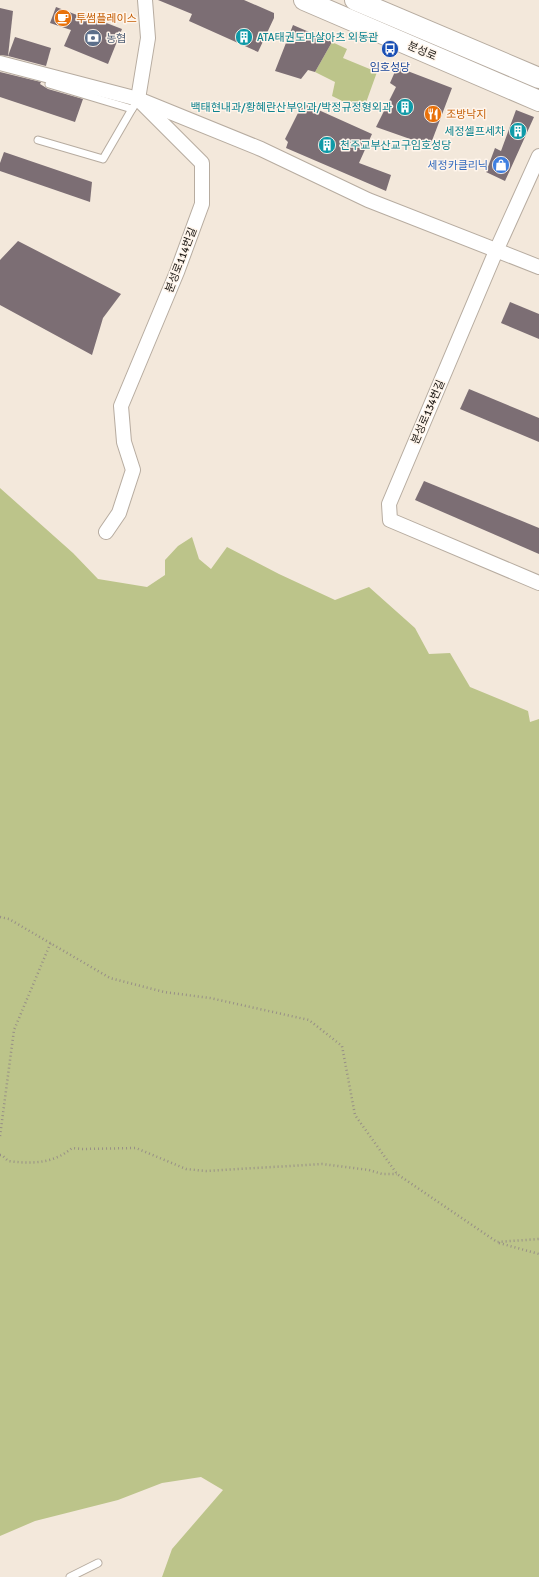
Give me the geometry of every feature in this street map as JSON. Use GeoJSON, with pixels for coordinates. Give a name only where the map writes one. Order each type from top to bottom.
{"type":"FeatureCollection","features":[{"type":"Feature","properties":{"kind":"main road","name":"분성로"},"geometry":{"type":"LineString","coordinates":[[304,0],[539,101]]}},
{"type":"Feature","properties":{"kind":"main road","name":"분성로"},"geometry":{"type":"LineString","coordinates":[[355,0],[539,78]]}},
{"type":"Feature","properties":{"kind":"street"},"geometry":{"type":"LineString","coordinates":[[135,104],[148,38],[145,0]]}},
{"type":"Feature","properties":{"kind":"street"},"geometry":{"type":"LineString","coordinates":[[0,63],[135,104],[261,149],[368,200],[539,267]]}},
{"type":"Feature","properties":{"kind":"street","name":"분성로114번길"},"geometry":{"type":"LineString","coordinates":[[106,532],[119,514],[133,470],[124,442],[121,406],[177,272],[202,204],[202,163],[135,104]]}},
{"type":"Feature","properties":{"kind":"street","name":"분성로134번길"},"geometry":{"type":"LineString","coordinates":[[539,156],[496,251],[389,504],[390,520],[539,584]]}},
{"type":"Feature","properties":{"kind":"lane"},"geometry":{"type":"LineString","coordinates":[[38,140],[103,159],[135,104],[49,84]]}},
{"type":"Feature","properties":{"kind":"lane"},"geometry":{"type":"LineString","coordinates":[[70,1577],[98,1563]]}},
{"type":"Feature","properties":{"kind":"path"},"geometry":{"type":"LineString","coordinates":[[0,917],[9,918],[110,978],[164,992],[210,998],[309,1020],[342,1046],[355,1115],[397,1174],[497,1242],[539,1254]]}},
{"type":"Feature","properties":{"kind":"path"},"geometry":{"type":"LineString","coordinates":[[0,1136],[14,1030],[19,1014],[51,942]]}},
{"type":"Feature","properties":{"kind":"path"},"geometry":{"type":"LineString","coordinates":[[0,1155],[8,1161],[36,1164],[65,1154],[72,1148],[136,1148],[186,1169],[225,1170],[322,1164],[369,1170],[382,1174],[397,1174]]}},
{"type":"Feature","properties":{"kind":"path"},"geometry":{"type":"LineString","coordinates":[[497,1242],[539,1239]]}},
{"type":"Feature","properties":{"kind":"green space"},"geometry":{"type":"Polygon","coordinates":[[[332,42],[347,49],[343,58],[377,72],[363,111],[332,96],[335,82],[315,72],[332,42]]]}},
{"type":"Feature","properties":{"kind":"green space"},"geometry":{"type":"Polygon","coordinates":[[[0,488],[73,553],[98,579],[147,587],[165,575],[165,560],[178,546],[192,537],[199,559],[211,569],[227,547],[279,574],[335,600],[369,587],[415,628],[429,654],[450,653],[470,687],[528,711],[530,722],[539,719],[539,1577],[162,1577],[172,1549],[223,1490],[201,1477],[162,1483],[118,1500],[35,1521],[0,1536],[0,488]]]}},
{"type":"Feature","properties":{"kind":"building","name":"ATA태권도마샬아츠 외동관"},"geometry":{"type":"Polygon","coordinates":[[[158,0],[244,0],[274,13],[274,18],[258,52],[189,21],[192,14],[158,0]]]}},
{"type":"Feature","properties":{"kind":"building","name":"농협"},"geometry":{"type":"Polygon","coordinates":[[[56,7],[77,15],[78,12],[122,29],[108,64],[64,46],[71,30],[50,23],[56,7]]]}},
{"type":"Feature","properties":{"kind":"building"},"geometry":{"type":"Polygon","coordinates":[[[0,8],[13,11],[8,56],[0,55],[0,8]]]}},
{"type":"Feature","properties":{"kind":"building"},"geometry":{"type":"Polygon","coordinates":[[[293,25],[332,42],[315,72],[308,70],[301,79],[275,71],[293,25]]]}},
{"type":"Feature","properties":{"kind":"building"},"geometry":{"type":"Polygon","coordinates":[[[15,37],[51,48],[46,66],[8,56],[15,37]]]}},
{"type":"Feature","properties":{"kind":"building","name":"백태현내과/황혜란산부인과/박정규정형외과"},"geometry":{"type":"Polygon","coordinates":[[[397,67],[452,88],[430,146],[376,127],[396,87],[390,83],[397,67]]]}},
{"type":"Feature","properties":{"kind":"building"},"geometry":{"type":"Polygon","coordinates":[[[0,72],[41,82],[40,84],[48,89],[83,99],[75,122],[0,97],[0,72]]]}},
{"type":"Feature","properties":{"kind":"building","name":"천주교부산교구임호성당"},"geometry":{"type":"Polygon","coordinates":[[[303,103],[372,134],[359,163],[391,175],[386,191],[286,148],[288,142],[285,139],[303,103]]]}},
{"type":"Feature","properties":{"kind":"building"},"geometry":{"type":"Polygon","coordinates":[[[516,110],[534,117],[505,181],[486,172],[495,148],[501,151],[516,110]]]}},
{"type":"Feature","properties":{"kind":"building"},"geometry":{"type":"Polygon","coordinates":[[[4,152],[92,182],[90,202],[0,171],[0,163],[4,152]]]}},
{"type":"Feature","properties":{"kind":"building"},"geometry":{"type":"Polygon","coordinates":[[[18,241],[121,294],[103,318],[92,355],[0,305],[0,260],[18,241]]]}},
{"type":"Feature","properties":{"kind":"building"},"geometry":{"type":"Polygon","coordinates":[[[510,302],[539,314],[539,339],[501,323],[510,302]]]}},
{"type":"Feature","properties":{"kind":"building"},"geometry":{"type":"Polygon","coordinates":[[[469,389],[539,418],[539,442],[460,409],[469,389]]]}},
{"type":"Feature","properties":{"kind":"building"},"geometry":{"type":"Polygon","coordinates":[[[424,481],[539,528],[539,554],[415,500],[424,481]]]}},
{"type":"Feature","properties":{"kind":"place","name":"투썸플레이스"},"geometry":{"type":"Point","coordinates":[63,18]}},
{"type":"Feature","properties":{"kind":"place","name":"ATA태권도마샬아츠 외동관"},"geometry":{"type":"Point","coordinates":[244,37]}},
{"type":"Feature","properties":{"kind":"place","name":"농협"},"geometry":{"type":"Point","coordinates":[93,38]}},
{"type":"Feature","properties":{"kind":"place","name":"임호성당"},"geometry":{"type":"Point","coordinates":[390,49]}},
{"type":"Feature","properties":{"kind":"place","name":"백태현내과/황혜란산부인과/박정규정형외과"},"geometry":{"type":"Point","coordinates":[405,107]}},
{"type":"Feature","properties":{"kind":"place","name":"조방낙지"},"geometry":{"type":"Point","coordinates":[433,114]}},
{"type":"Feature","properties":{"kind":"place","name":"세정셀프세차"},"geometry":{"type":"Point","coordinates":[518,131]}},
{"type":"Feature","properties":{"kind":"place","name":"천주교부산교구임호성당"},"geometry":{"type":"Point","coordinates":[327,145]}},
{"type":"Feature","properties":{"kind":"place","name":"세정카클리닉"},"geometry":{"type":"Point","coordinates":[501,165]}}]}
